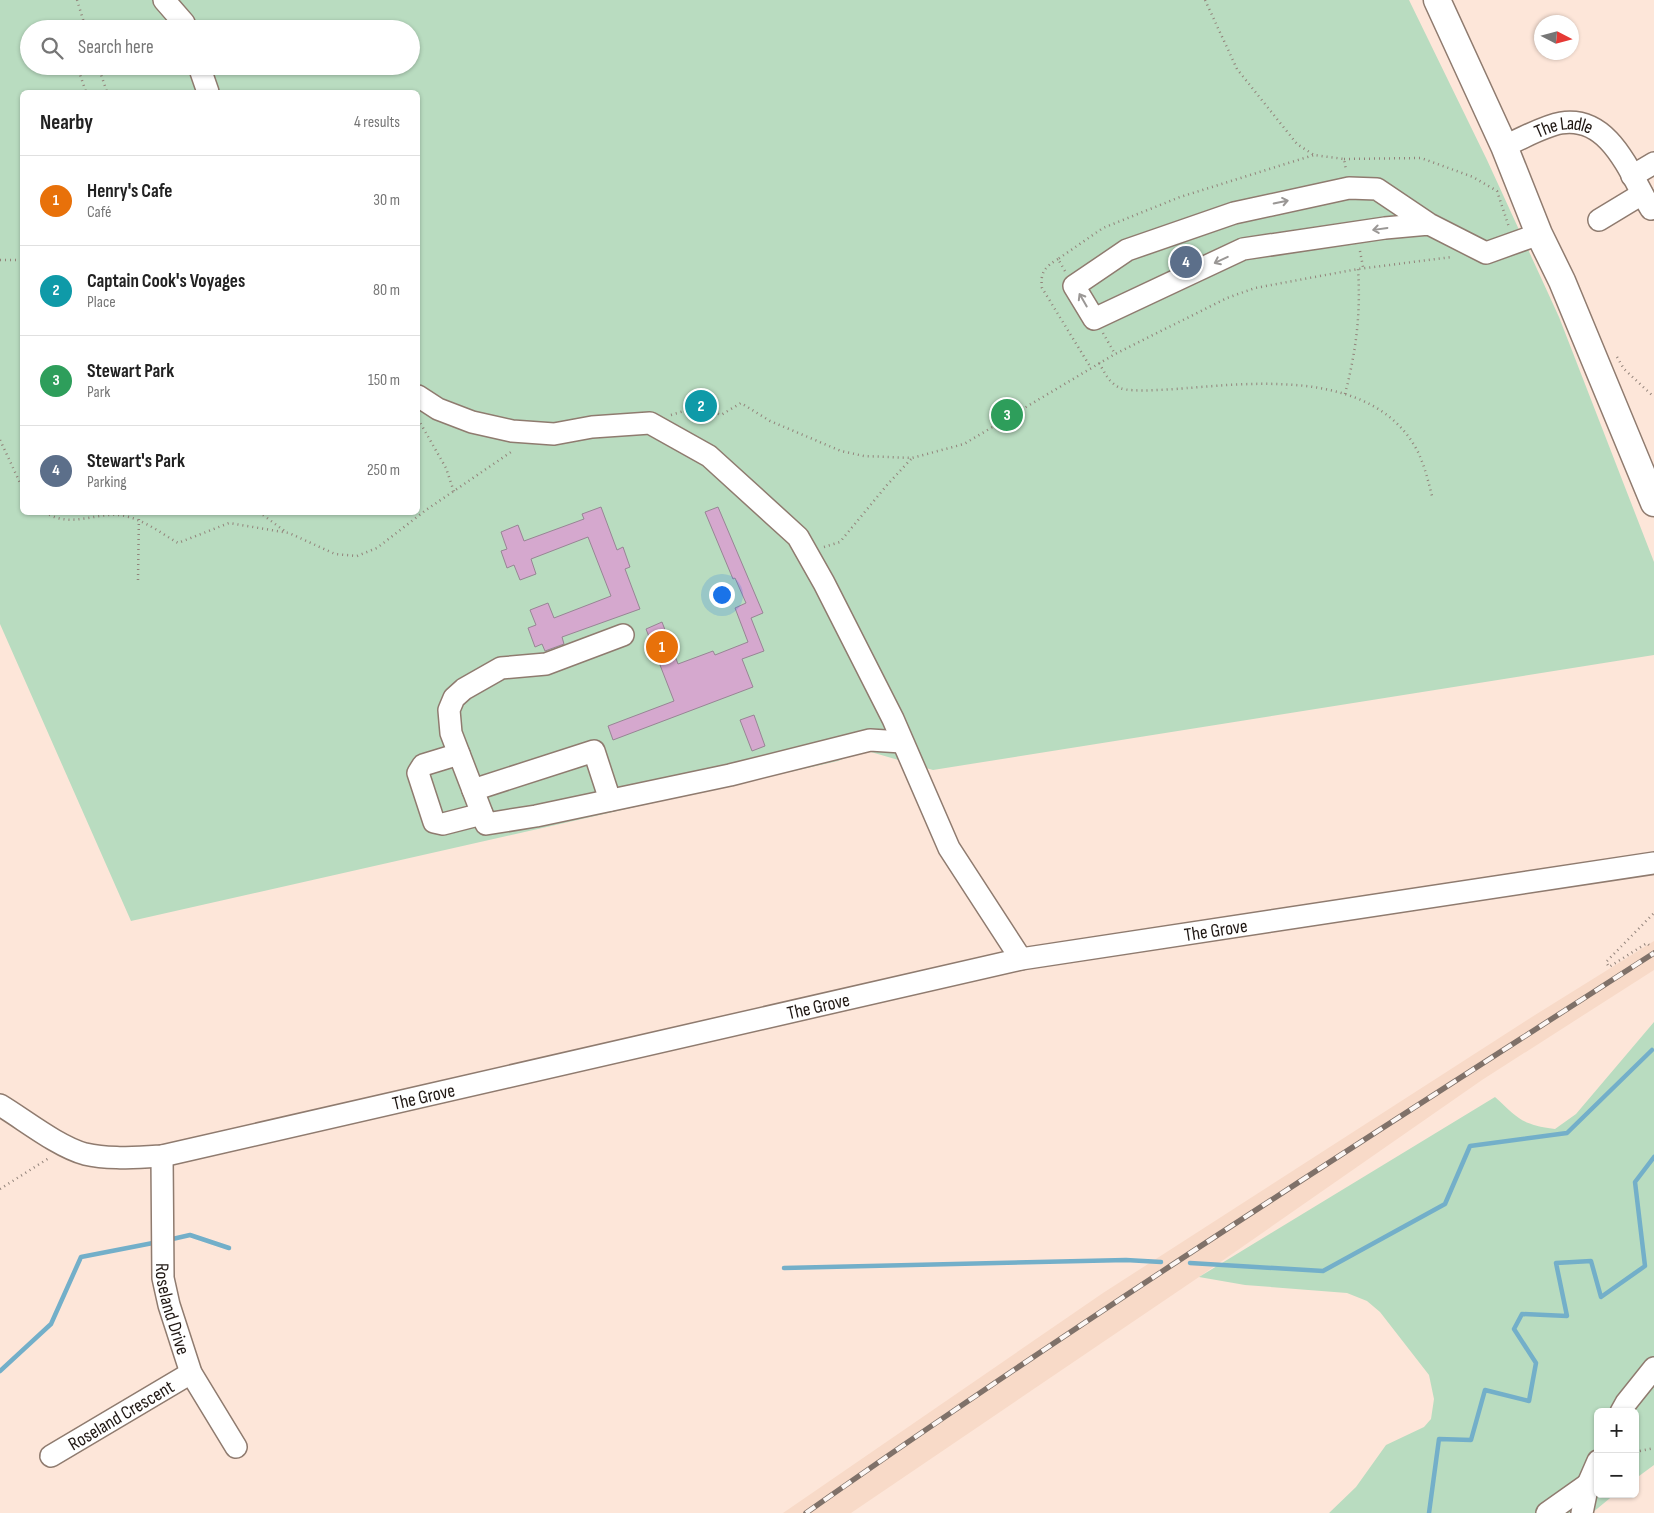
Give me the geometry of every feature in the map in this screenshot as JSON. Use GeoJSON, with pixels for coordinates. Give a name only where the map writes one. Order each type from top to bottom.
{"type":"FeatureCollection","features":[{"type":"Feature","properties":{"kind":"main road"},"geometry":{"type":"LineString","coordinates":[[1437,0],[1504,146],[1539,234],[1562,281],[1654,503]]}},
{"type":"Feature","properties":{"kind":"street"},"geometry":{"type":"LineString","coordinates":[[164,0],[181,20]]}},
{"type":"Feature","properties":{"kind":"street"},"geometry":{"type":"LineString","coordinates":[[202,75],[207,90]]}},
{"type":"Feature","properties":{"kind":"street","name":"The Ladle"},"geometry":{"type":"LineString","coordinates":[[1504,146],[1560,123],[1580,122],[1600,130],[1612,143],[1643,194]]}},
{"type":"Feature","properties":{"kind":"street"},"geometry":{"type":"LineString","coordinates":[[1599,220],[1643,194],[1654,163]]}},
{"type":"Feature","properties":{"kind":"street"},"geometry":{"type":"LineString","coordinates":[[1429,224],[1385,228],[1243,250],[1094,319],[1074,286],[1127,250],[1234,213],[1349,188],[1377,189],[1429,224],[1486,253],[1539,234]]}},
{"type":"Feature","properties":{"kind":"street"},"geometry":{"type":"LineString","coordinates":[[420,397],[438,409],[472,422],[512,430],[554,434],[592,427],[650,423],[709,456],[798,537],[824,583],[902,742],[950,848],[1021,959]]}},
{"type":"Feature","properties":{"kind":"street"},"geometry":{"type":"LineString","coordinates":[[623,635],[546,664],[501,668],[464,689],[454,698],[449,710],[451,733],[486,824],[536,816],[730,775],[870,740],[902,742]]}},
{"type":"Feature","properties":{"kind":"street"},"geometry":{"type":"LineString","coordinates":[[473,790],[594,751],[610,800]]}},
{"type":"Feature","properties":{"kind":"street"},"geometry":{"type":"LineString","coordinates":[[459,754],[423,765],[418,773],[434,822],[443,824],[482,814]]}},
{"type":"Feature","properties":{"kind":"street","name":"The Grove"},"geometry":{"type":"LineString","coordinates":[[0,1105],[67,1147],[84,1153],[106,1157],[162,1156],[1021,959],[1654,863]]}},
{"type":"Feature","properties":{"kind":"street","name":"Roseland Drive"},"geometry":{"type":"LineString","coordinates":[[162,1156],[162,1247],[165,1287],[190,1373],[236,1447]]}},
{"type":"Feature","properties":{"kind":"street"},"geometry":{"type":"LineString","coordinates":[[1624,1408],[1654,1368]]}},
{"type":"Feature","properties":{"kind":"street","name":"Roseland Crescent"},"geometry":{"type":"LineString","coordinates":[[51,1456],[190,1373]]}},
{"type":"Feature","properties":{"kind":"street"},"geometry":{"type":"LineString","coordinates":[[1582,1513],[1588,1484],[1594,1470]]}},
{"type":"Feature","properties":{"kind":"street"},"geometry":{"type":"LineString","coordinates":[[1547,1513],[1588,1484]]}},
{"type":"Feature","properties":{"kind":"path"},"geometry":{"type":"LineString","coordinates":[[76,0],[83,20]]}},
{"type":"Feature","properties":{"kind":"path"},"geometry":{"type":"LineString","coordinates":[[1205,0],[1237,69],[1297,144],[1314,155]]}},
{"type":"Feature","properties":{"kind":"path"},"geometry":{"type":"LineString","coordinates":[[80,75],[85,90]]}},
{"type":"Feature","properties":{"kind":"path"},"geometry":{"type":"LineString","coordinates":[[101,75],[106,90]]}},
{"type":"Feature","properties":{"kind":"path"},"geometry":{"type":"LineString","coordinates":[[1091,368],[1042,288],[1040,278],[1044,268],[1103,228],[1180,197],[1314,155],[1344,159],[1421,158],[1473,177],[1496,191],[1514,244]]}},
{"type":"Feature","properties":{"kind":"path"},"geometry":{"type":"LineString","coordinates":[[1344,159],[1347,175]]}},
{"type":"Feature","properties":{"kind":"path"},"geometry":{"type":"LineString","coordinates":[[1360,249],[1363,268]]}},
{"type":"Feature","properties":{"kind":"path"},"geometry":{"type":"LineString","coordinates":[[650,423],[700,406],[721,415],[741,402],[770,421],[841,451],[864,456],[912,458],[964,444],[1115,354],[1227,298],[1255,288],[1363,268],[1486,253]]}},
{"type":"Feature","properties":{"kind":"path"},"geometry":{"type":"LineString","coordinates":[[1058,259],[1074,286]]}},
{"type":"Feature","properties":{"kind":"path"},"geometry":{"type":"LineString","coordinates":[[0,260],[20,260]]}},
{"type":"Feature","properties":{"kind":"path"},"geometry":{"type":"LineString","coordinates":[[1345,394],[1358,330],[1360,295],[1358,269]]}},
{"type":"Feature","properties":{"kind":"path"},"geometry":{"type":"LineString","coordinates":[[1094,319],[1115,354]]}},
{"type":"Feature","properties":{"kind":"path"},"geometry":{"type":"LineString","coordinates":[[1099,363],[1110,381],[1122,389],[1166,390],[1256,383],[1289,383],[1345,394],[1378,410],[1401,428],[1416,448],[1423,463],[1432,496]]}},
{"type":"Feature","properties":{"kind":"path"},"geometry":{"type":"LineString","coordinates":[[420,422],[446,468],[454,492]]}},
{"type":"Feature","properties":{"kind":"path"},"geometry":{"type":"LineString","coordinates":[[0,440],[20,483]]}},
{"type":"Feature","properties":{"kind":"path"},"geometry":{"type":"LineString","coordinates":[[263,515],[288,533],[335,554],[357,556],[377,548],[513,450],[521,447]]}},
{"type":"Feature","properties":{"kind":"path"},"geometry":{"type":"LineString","coordinates":[[798,537],[820,548],[840,542],[886,485],[912,458]]}},
{"type":"Feature","properties":{"kind":"path"},"geometry":{"type":"LineString","coordinates":[[51,515],[59,519],[72,521],[116,515],[139,520],[178,543],[229,523],[288,533]]}},
{"type":"Feature","properties":{"kind":"path"},"geometry":{"type":"LineString","coordinates":[[138,580],[139,515]]}},
{"type":"Feature","properties":{"kind":"path"},"geometry":{"type":"LineString","coordinates":[[1649,945],[1647,943],[1609,967],[1606,962],[1654,913]]}},
{"type":"Feature","properties":{"kind":"path"},"geometry":{"type":"LineString","coordinates":[[0,1189],[67,1147]]}},
{"type":"Feature","properties":{"kind":"path"},"geometry":{"type":"LineString","coordinates":[[1639,1451],[1654,1448]]}},
{"type":"Feature","properties":{"kind":"shaded area"},"geometry":{"type":"Polygon","coordinates":[[[1654,941],[1654,970],[1482,1080],[1199,1277],[851,1513],[783,1513],[1103,1293],[1535,1015],[1654,941]]]}},
{"type":"Feature","properties":{"kind":"green space"},"geometry":{"type":"Polygon","coordinates":[[[0,0],[1409,0],[1487,160],[1559,317],[1654,562],[1654,655],[933,770],[864,750],[838,761],[131,921],[0,624],[0,0]]]}},
{"type":"Feature","properties":{"kind":"green space"},"geometry":{"type":"Polygon","coordinates":[[[1654,1022],[1654,1465],[1639,1476],[1639,1408],[1594,1408],[1594,1498],[1610,1498],[1592,1513],[1329,1513],[1356,1487],[1386,1445],[1424,1427],[1431,1419],[1434,1399],[1429,1375],[1380,1312],[1367,1301],[1347,1293],[1245,1285],[1199,1277],[1495,1097],[1522,1120],[1535,1125],[1555,1129],[1576,1114],[1654,1022]]]}},
{"type":"Feature","properties":{"kind":"building"},"geometry":{"type":"Polygon","coordinates":[[[601,507],[617,550],[623,547],[630,567],[625,569],[640,609],[562,637],[564,644],[545,651],[542,644],[535,647],[528,628],[536,625],[530,610],[548,603],[554,618],[611,596],[588,537],[531,559],[536,574],[520,580],[514,565],[507,568],[501,551],[507,549],[501,532],[518,525],[524,541],[584,519],[582,514],[601,507]]]}},
{"type":"Feature","properties":{"kind":"building"},"geometry":{"type":"Polygon","coordinates":[[[718,507],[763,613],[751,618],[764,651],[742,659],[753,687],[613,740],[608,726],[674,701],[646,629],[662,622],[678,664],[713,651],[715,655],[748,642],[735,608],[746,603],[735,578],[733,579],[705,512],[718,507]]]}},
{"type":"Feature","properties":{"kind":"building"},"geometry":{"type":"Polygon","coordinates":[[[754,715],[765,746],[752,751],[740,720],[754,715]]]}},
{"type":"Feature","properties":{"kind":"waterway"},"geometry":{"type":"LineString","coordinates":[[1190,1263],[1323,1271],[1445,1204],[1470,1146],[1567,1133],[1652,1050]]}},
{"type":"Feature","properties":{"kind":"waterway"},"geometry":{"type":"LineString","coordinates":[[1429,1513],[1439,1439],[1471,1440],[1485,1390],[1529,1401],[1536,1363],[1514,1329],[1522,1314],[1567,1316],[1556,1263],[1591,1261],[1601,1297],[1645,1266],[1635,1182],[1654,1157]]}},
{"type":"Feature","properties":{"kind":"waterway"},"geometry":{"type":"LineString","coordinates":[[168,1240],[190,1235],[229,1248]]}},
{"type":"Feature","properties":{"kind":"waterway"},"geometry":{"type":"LineString","coordinates":[[0,1371],[51,1324],[81,1257],[158,1242]]}},
{"type":"Feature","properties":{"kind":"waterway"},"geometry":{"type":"LineString","coordinates":[[784,1268],[1126,1260],[1161,1262]]}},
{"type":"Feature","properties":{"kind":"railway"},"geometry":{"type":"LineString","coordinates":[[806,1513],[1015,1369],[1333,1160],[1654,953]]}},
{"type":"Feature","properties":{"kind":"place","name":"Stewart's Park"},"geometry":{"type":"Point","coordinates":[1186,262]}},
{"type":"Feature","properties":{"kind":"place","name":"Captain Cook's Voyages"},"geometry":{"type":"Point","coordinates":[701,406]}},
{"type":"Feature","properties":{"kind":"place","name":"Stewart Park"},"geometry":{"type":"Point","coordinates":[1007,415]}},
{"type":"Feature","properties":{"kind":"place","name":"Henry's Cafe"},"geometry":{"type":"Point","coordinates":[662,647]}}]}
